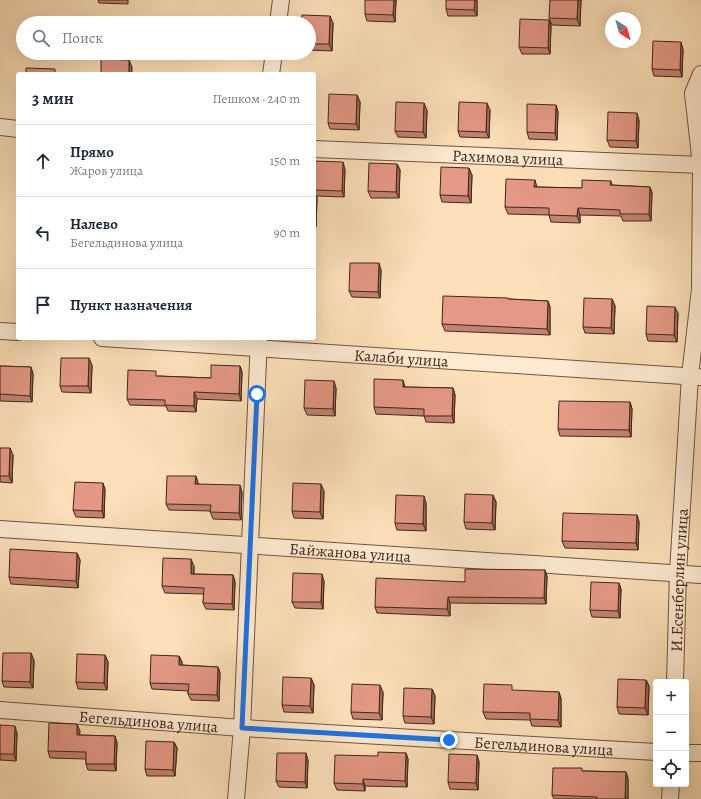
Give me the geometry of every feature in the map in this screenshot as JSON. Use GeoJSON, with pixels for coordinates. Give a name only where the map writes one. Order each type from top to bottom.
{"type":"FeatureCollection","features":[{"type":"Feature","properties":{"kind":"street"},"geometry":{"type":"LineString","coordinates":[[279,16],[280,0]]}},
{"type":"Feature","properties":{"kind":"street"},"geometry":{"type":"LineString","coordinates":[[271,72],[273,60]]}},
{"type":"Feature","properties":{"kind":"street","name":"И.Есенберлин улица"},"geometry":{"type":"LineString","coordinates":[[675,679],[678,572],[696,376],[700,289],[701,165],[693,93],[701,74]]}},
{"type":"Feature","properties":{"kind":"street"},"geometry":{"type":"LineString","coordinates":[[0,127],[16,129]]}},
{"type":"Feature","properties":{"kind":"street","name":"Рахимова улица"},"geometry":{"type":"LineString","coordinates":[[316,149],[701,165]]}},
{"type":"Feature","properties":{"kind":"street"},"geometry":{"type":"LineString","coordinates":[[0,331],[16,332]]}},
{"type":"Feature","properties":{"kind":"street","name":"Калаби улица"},"geometry":{"type":"LineString","coordinates":[[154,340],[259,344],[696,376]]}},
{"type":"Feature","properties":{"kind":"street"},"geometry":{"type":"LineString","coordinates":[[236,799],[242,728],[259,344]]}},
{"type":"Feature","properties":{"kind":"street","name":"Байжанова улица"},"geometry":{"type":"LineString","coordinates":[[0,529],[250,547],[678,572],[701,575]]}},
{"type":"Feature","properties":{"kind":"street","name":"Бегельдинова улица"},"geometry":{"type":"LineString","coordinates":[[0,710],[242,728],[653,752]]}},
{"type":"Feature","properties":{"kind":"street"},"geometry":{"type":"LineString","coordinates":[[689,753],[701,753]]}},
{"type":"Feature","properties":{"kind":"street"},"geometry":{"type":"LineString","coordinates":[[670,799],[671,787]]}},
{"type":"Feature","properties":{"kind":"building"},"geometry":{"type":"Polygon","coordinates":[[[365,0],[394,0],[393,15],[365,14],[365,0]]]}},
{"type":"Feature","properties":{"kind":"building"},"geometry":{"type":"Polygon","coordinates":[[[446,0],[475,0],[474,10],[446,9],[446,0]]]}},
{"type":"Feature","properties":{"kind":"building"},"geometry":{"type":"Polygon","coordinates":[[[550,0],[578,0],[577,19],[549,18],[550,0]]]}},
{"type":"Feature","properties":{"kind":"building"},"geometry":{"type":"Polygon","coordinates":[[[302,15],[330,16],[329,44],[316,44],[316,16],[302,15]]]}},
{"type":"Feature","properties":{"kind":"building"},"geometry":{"type":"Polygon","coordinates":[[[520,19],[549,20],[548,48],[519,47],[520,19]]]}},
{"type":"Feature","properties":{"kind":"building"},"geometry":{"type":"Polygon","coordinates":[[[653,41],[681,42],[680,70],[652,69],[653,41]]]}},
{"type":"Feature","properties":{"kind":"building"},"geometry":{"type":"Polygon","coordinates":[[[101,60],[129,60],[129,72],[101,72],[101,60]]]}},
{"type":"Feature","properties":{"kind":"building"},"geometry":{"type":"Polygon","coordinates":[[[26,68],[55,69],[55,72],[26,72],[26,68]]]}},
{"type":"Feature","properties":{"kind":"building"},"geometry":{"type":"Polygon","coordinates":[[[329,94],[357,95],[356,124],[328,123],[329,94]]]}},
{"type":"Feature","properties":{"kind":"building"},"geometry":{"type":"Polygon","coordinates":[[[396,102],[424,103],[423,132],[395,131],[396,102]]]}},
{"type":"Feature","properties":{"kind":"building"},"geometry":{"type":"Polygon","coordinates":[[[459,102],[487,103],[486,132],[458,131],[459,102]]]}},
{"type":"Feature","properties":{"kind":"building"},"geometry":{"type":"Polygon","coordinates":[[[527,104],[556,105],[555,133],[527,132],[527,104]]]}},
{"type":"Feature","properties":{"kind":"building"},"geometry":{"type":"Polygon","coordinates":[[[608,112],[637,113],[636,141],[607,140],[608,112]]]}},
{"type":"Feature","properties":{"kind":"building"},"geometry":{"type":"Polygon","coordinates":[[[316,161],[343,162],[342,191],[316,190],[316,161]]]}},
{"type":"Feature","properties":{"kind":"building"},"geometry":{"type":"Polygon","coordinates":[[[369,163],[397,164],[396,192],[368,191],[369,163]]]}},
{"type":"Feature","properties":{"kind":"building"},"geometry":{"type":"Polygon","coordinates":[[[441,167],[469,168],[468,196],[440,195],[441,167]]]}},
{"type":"Feature","properties":{"kind":"building"},"geometry":{"type":"Polygon","coordinates":[[[506,179],[535,180],[534,187],[582,188],[582,180],[611,181],[610,185],[650,187],[649,214],[620,214],[620,210],[578,208],[577,216],[549,215],[549,208],[505,207],[506,179]]]}},
{"type":"Feature","properties":{"kind":"building"},"geometry":{"type":"Polygon","coordinates":[[[350,263],[379,263],[378,292],[349,291],[350,263]]]}},
{"type":"Feature","properties":{"kind":"building"},"geometry":{"type":"Polygon","coordinates":[[[443,296],[548,301],[547,329],[442,324],[443,296]]]}},
{"type":"Feature","properties":{"kind":"building"},"geometry":{"type":"Polygon","coordinates":[[[584,298],[612,299],[611,328],[583,327],[584,298]]]}},
{"type":"Feature","properties":{"kind":"building"},"geometry":{"type":"Polygon","coordinates":[[[647,306],[675,307],[674,335],[646,334],[647,306]]]}},
{"type":"Feature","properties":{"kind":"building"},"geometry":{"type":"Polygon","coordinates":[[[61,358],[89,358],[88,386],[60,386],[61,358]]]}},
{"type":"Feature","properties":{"kind":"building"},"geometry":{"type":"Polygon","coordinates":[[[211,365],[240,366],[239,394],[194,392],[194,406],[165,405],[165,400],[127,399],[128,370],[156,371],[156,376],[211,378],[211,365]]]}},
{"type":"Feature","properties":{"kind":"building"},"geometry":{"type":"Polygon","coordinates":[[[0,366],[31,367],[30,396],[0,394],[0,366]]]}},
{"type":"Feature","properties":{"kind":"building"},"geometry":{"type":"Polygon","coordinates":[[[374,379],[403,380],[403,387],[453,388],[452,416],[424,416],[424,409],[374,407],[374,379]]]}},
{"type":"Feature","properties":{"kind":"building"},"geometry":{"type":"Polygon","coordinates":[[[305,380],[334,381],[333,409],[304,408],[305,380]]]}},
{"type":"Feature","properties":{"kind":"building"},"geometry":{"type":"Polygon","coordinates":[[[559,401],[630,402],[629,430],[558,429],[559,401]]]}},
{"type":"Feature","properties":{"kind":"building"},"geometry":{"type":"Polygon","coordinates":[[[0,448],[10,448],[9,476],[0,476],[0,448]]]}},
{"type":"Feature","properties":{"kind":"building"},"geometry":{"type":"Polygon","coordinates":[[[167,476],[196,476],[195,484],[240,485],[239,513],[210,512],[211,505],[166,504],[167,476]]]}},
{"type":"Feature","properties":{"kind":"building"},"geometry":{"type":"Polygon","coordinates":[[[75,482],[103,483],[102,511],[73,510],[75,482]]]}},
{"type":"Feature","properties":{"kind":"building"},"geometry":{"type":"Polygon","coordinates":[[[293,483],[321,484],[320,512],[292,511],[293,483]]]}},
{"type":"Feature","properties":{"kind":"building"},"geometry":{"type":"Polygon","coordinates":[[[465,494],[493,495],[492,523],[464,522],[465,494]]]}},
{"type":"Feature","properties":{"kind":"building"},"geometry":{"type":"Polygon","coordinates":[[[396,495],[424,496],[423,524],[395,523],[396,495]]]}},
{"type":"Feature","properties":{"kind":"building"},"geometry":{"type":"Polygon","coordinates":[[[563,513],[637,515],[636,543],[562,541],[563,513]]]}},
{"type":"Feature","properties":{"kind":"building"},"geometry":{"type":"Polygon","coordinates":[[[10,549],[77,553],[76,581],[9,577],[10,549]]]}},
{"type":"Feature","properties":{"kind":"building"},"geometry":{"type":"Polygon","coordinates":[[[163,558],[191,559],[191,574],[233,575],[232,604],[203,603],[204,588],[162,586],[163,558]]]}},
{"type":"Feature","properties":{"kind":"building"},"geometry":{"type":"Polygon","coordinates":[[[465,569],[545,570],[544,598],[448,597],[447,609],[375,607],[376,578],[465,582],[465,569]]]}},
{"type":"Feature","properties":{"kind":"building"},"geometry":{"type":"Polygon","coordinates":[[[293,573],[322,574],[321,602],[292,602],[293,573]]]}},
{"type":"Feature","properties":{"kind":"building"},"geometry":{"type":"Polygon","coordinates":[[[591,582],[619,583],[618,611],[590,610],[591,582]]]}},
{"type":"Feature","properties":{"kind":"building"},"geometry":{"type":"Polygon","coordinates":[[[3,653],[31,653],[30,682],[2,681],[3,653]]]}},
{"type":"Feature","properties":{"kind":"building"},"geometry":{"type":"Polygon","coordinates":[[[77,654],[105,655],[104,683],[76,682],[77,654]]]}},
{"type":"Feature","properties":{"kind":"building"},"geometry":{"type":"Polygon","coordinates":[[[151,655],[179,656],[179,665],[218,667],[217,695],[188,694],[189,684],[150,683],[151,655]]]}},
{"type":"Feature","properties":{"kind":"building"},"geometry":{"type":"Polygon","coordinates":[[[283,677],[311,678],[310,706],[282,705],[283,677]]]}},
{"type":"Feature","properties":{"kind":"building"},"geometry":{"type":"Polygon","coordinates":[[[618,679],[646,680],[645,708],[617,707],[618,679]]]}},
{"type":"Feature","properties":{"kind":"building"},"geometry":{"type":"Polygon","coordinates":[[[352,684],[380,685],[379,713],[351,712],[352,684]]]}},
{"type":"Feature","properties":{"kind":"building"},"geometry":{"type":"Polygon","coordinates":[[[484,684],[512,685],[512,690],[559,692],[558,720],[530,719],[530,713],[483,712],[484,684]]]}},
{"type":"Feature","properties":{"kind":"building"},"geometry":{"type":"Polygon","coordinates":[[[404,688],[432,689],[431,717],[403,716],[404,688]]]}},
{"type":"Feature","properties":{"kind":"building"},"geometry":{"type":"Polygon","coordinates":[[[49,723],[77,724],[77,735],[115,736],[114,764],[86,764],[86,752],[48,751],[49,723]]]}},
{"type":"Feature","properties":{"kind":"building"},"geometry":{"type":"Polygon","coordinates":[[[0,725],[15,726],[14,754],[0,754],[0,725]]]}},
{"type":"Feature","properties":{"kind":"building"},"geometry":{"type":"Polygon","coordinates":[[[146,741],[174,742],[173,770],[145,769],[146,741]]]}},
{"type":"Feature","properties":{"kind":"building"},"geometry":{"type":"Polygon","coordinates":[[[378,752],[406,753],[405,781],[363,779],[363,784],[334,783],[335,755],[378,756],[378,752]]]}},
{"type":"Feature","properties":{"kind":"building"},"geometry":{"type":"Polygon","coordinates":[[[277,753],[306,753],[305,782],[276,781],[277,753]]]}},
{"type":"Feature","properties":{"kind":"building"},"geometry":{"type":"Polygon","coordinates":[[[449,754],[477,755],[476,783],[448,782],[449,754]]]}},
{"type":"Feature","properties":{"kind":"building"},"geometry":{"type":"Polygon","coordinates":[[[553,768],[582,768],[582,771],[626,772],[625,799],[597,799],[597,797],[552,795],[553,768]]]}},
{"type":"Feature","properties":{"kind":"route"},"geometry":{"type":"LineString","coordinates":[[257,394],[242,728],[449,740]]}}]}
